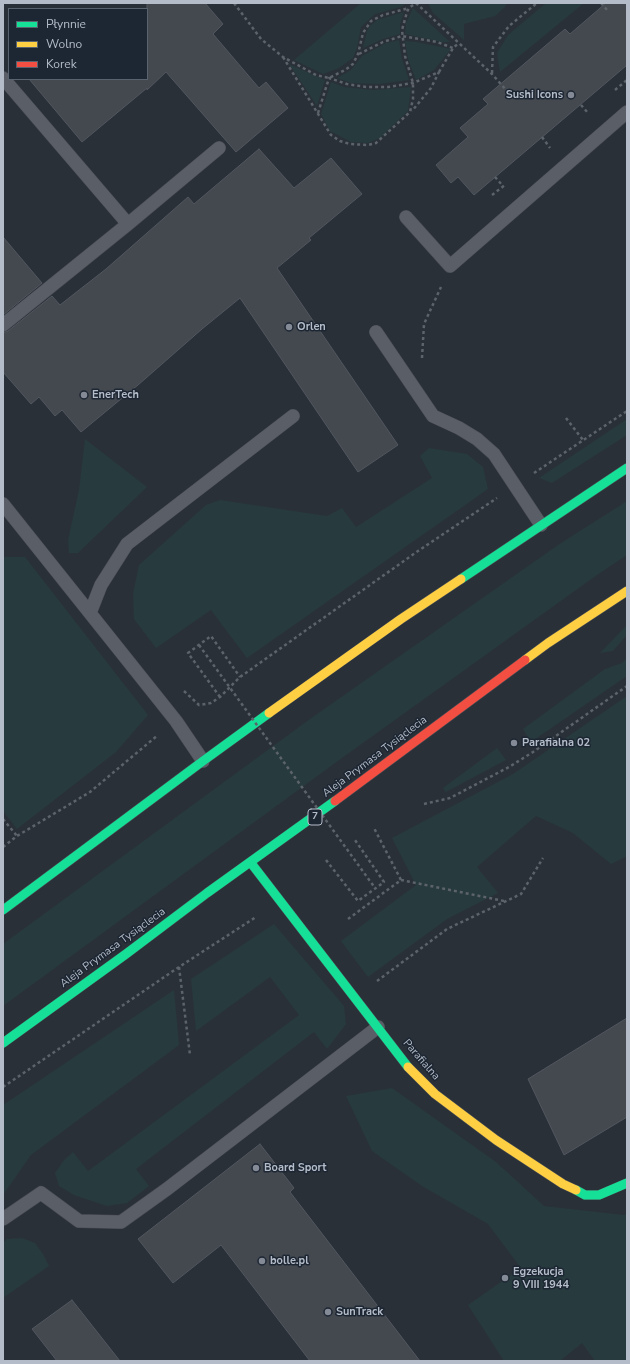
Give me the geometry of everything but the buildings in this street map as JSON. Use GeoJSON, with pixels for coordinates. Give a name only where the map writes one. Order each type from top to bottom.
{"type":"FeatureCollection","features":[{"type":"Feature","properties":{"kind":"main road"},"geometry":{"type":"LineString","coordinates":[[3,910],[203,761],[401,619],[627,468]]}},
{"type":"Feature","properties":{"kind":"main road","name":"Aleja Prymasa Tysiąclecia"},"geometry":{"type":"LineString","coordinates":[[3,1043],[207,893],[251,863],[548,643],[627,591]]}},
{"type":"Feature","properties":{"kind":"main road","name":"Parafialna"},"geometry":{"type":"LineString","coordinates":[[251,863],[406,1065],[435,1094],[496,1140],[563,1184],[584,1194],[600,1195],[627,1183]]}},
{"type":"Feature","properties":{"kind":"lane"},"geometry":{"type":"LineString","coordinates":[[3,78],[128,224]]}},
{"type":"Feature","properties":{"kind":"lane"},"geometry":{"type":"LineString","coordinates":[[406,217],[450,266],[627,112]]}},
{"type":"Feature","properties":{"kind":"lane"},"geometry":{"type":"LineString","coordinates":[[3,325],[219,148]]}},
{"type":"Feature","properties":{"kind":"lane"},"geometry":{"type":"LineString","coordinates":[[376,332],[432,416],[459,428],[477,439],[494,454],[541,525]]}},
{"type":"Feature","properties":{"kind":"lane"},"geometry":{"type":"LineString","coordinates":[[90,613],[101,585],[128,544],[293,416]]}},
{"type":"Feature","properties":{"kind":"lane"},"geometry":{"type":"LineString","coordinates":[[3,504],[176,721],[203,761]]}},
{"type":"Feature","properties":{"kind":"lane"},"geometry":{"type":"LineString","coordinates":[[3,1219],[41,1193],[79,1221],[121,1222],[167,1189],[378,1027]]}},
{"type":"Feature","properties":{"kind":"path"},"geometry":{"type":"LineString","coordinates":[[234,3],[261,39],[283,58],[316,75],[347,84],[366,87],[413,83],[439,72]]}},
{"type":"Feature","properties":{"kind":"path"},"geometry":{"type":"LineString","coordinates":[[318,113],[330,78],[353,64],[358,54],[363,33],[371,22],[383,15],[409,8],[416,3],[492,74],[506,90]]}},
{"type":"Feature","properties":{"kind":"path"},"geometry":{"type":"LineString","coordinates":[[492,74],[493,47],[509,26],[537,3]]}},
{"type":"Feature","properties":{"kind":"path"},"geometry":{"type":"LineString","coordinates":[[601,3],[608,11]]}},
{"type":"Feature","properties":{"kind":"path"},"geometry":{"type":"LineString","coordinates":[[409,8],[403,22],[402,36],[404,56],[413,83],[413,100],[410,112]]}},
{"type":"Feature","properties":{"kind":"path"},"geometry":{"type":"LineString","coordinates":[[358,54],[383,42],[402,36],[437,42],[453,48]]}},
{"type":"Feature","properties":{"kind":"path"},"geometry":{"type":"LineString","coordinates":[[283,58],[331,135],[350,144],[368,145],[376,143],[386,136],[410,112],[431,88],[453,48],[458,43]]}},
{"type":"Feature","properties":{"kind":"path"},"geometry":{"type":"LineString","coordinates":[[581,105],[588,114]]}},
{"type":"Feature","properties":{"kind":"path"},"geometry":{"type":"LineString","coordinates":[[495,177],[503,186]]}},
{"type":"Feature","properties":{"kind":"path"},"geometry":{"type":"LineString","coordinates":[[420,396],[424,324],[450,266]]}},
{"type":"Feature","properties":{"kind":"path"},"geometry":{"type":"LineString","coordinates":[[566,418],[583,440]]}},
{"type":"Feature","properties":{"kind":"path"},"geometry":{"type":"LineString","coordinates":[[3,847],[17,836],[90,792],[153,738],[176,721],[199,705],[211,703],[220,697],[240,678],[418,551]]}},
{"type":"Feature","properties":{"kind":"path"},"geometry":{"type":"LineString","coordinates":[[220,697],[188,653],[211,636],[240,678]]}},
{"type":"Feature","properties":{"kind":"path"},"geometry":{"type":"LineString","coordinates":[[199,645],[375,888]]}},
{"type":"Feature","properties":{"kind":"path"},"geometry":{"type":"LineString","coordinates":[[424,804],[450,798],[509,767],[533,752],[627,686]]}},
{"type":"Feature","properties":{"kind":"path"},"geometry":{"type":"LineString","coordinates":[[182,689],[199,705]]}},
{"type":"Feature","properties":{"kind":"path"},"geometry":{"type":"LineString","coordinates":[[3,819],[17,836]]}},
{"type":"Feature","properties":{"kind":"path"},"geometry":{"type":"LineString","coordinates":[[374,828],[401,880]]}},
{"type":"Feature","properties":{"kind":"path"},"geometry":{"type":"LineString","coordinates":[[326,860],[358,901],[384,882],[355,840]]}},
{"type":"Feature","properties":{"kind":"path"},"geometry":{"type":"LineString","coordinates":[[376,982],[447,929],[521,894],[543,858]]}},
{"type":"Feature","properties":{"kind":"path"},"geometry":{"type":"LineString","coordinates":[[348,919],[401,880],[504,901]]}},
{"type":"Feature","properties":{"kind":"path"},"geometry":{"type":"LineString","coordinates":[[3,1086],[262,913]]}},
{"type":"Feature","properties":{"kind":"path"},"geometry":{"type":"LineString","coordinates":[[179,967],[190,1055]]}},
{"type":"Feature","properties":{"kind":"green space"},"geometry":{"type":"Polygon","coordinates":[[[361,3],[407,3],[401,7],[375,14],[361,27],[357,48],[353,58],[339,68],[323,74],[294,60],[361,3]]]}},
{"type":"Feature","properties":{"kind":"green space"},"geometry":{"type":"Polygon","coordinates":[[[428,3],[507,3],[505,7],[495,16],[464,24],[464,40],[433,13],[428,3]]]}},
{"type":"Feature","properties":{"kind":"green space"},"geometry":{"type":"Polygon","coordinates":[[[546,3],[584,3],[500,72],[497,53],[508,35],[546,3]]]}},
{"type":"Feature","properties":{"kind":"green space"},"geometry":{"type":"Polygon","coordinates":[[[413,8],[450,42],[441,42],[405,34],[406,23],[413,8]]]}},
{"type":"Feature","properties":{"kind":"green space"},"geometry":{"type":"Polygon","coordinates":[[[404,12],[400,25],[400,34],[383,39],[363,48],[367,31],[370,26],[377,20],[404,12]]]}},
{"type":"Feature","properties":{"kind":"green space"},"geometry":{"type":"Polygon","coordinates":[[[399,40],[402,59],[409,80],[379,84],[351,83],[337,78],[351,70],[362,56],[386,43],[399,40]]]}},
{"type":"Feature","properties":{"kind":"green space"},"geometry":{"type":"Polygon","coordinates":[[[405,41],[451,49],[434,70],[416,80],[408,59],[405,41]]]}},
{"type":"Feature","properties":{"kind":"green space"},"geometry":{"type":"Polygon","coordinates":[[[289,64],[325,80],[317,106],[289,64]]]}},
{"type":"Feature","properties":{"kind":"green space"},"geometry":{"type":"Polygon","coordinates":[[[331,82],[344,87],[373,90],[411,87],[408,111],[380,138],[368,143],[351,142],[330,131],[321,114],[331,82]]]}},
{"type":"Feature","properties":{"kind":"green space"},"geometry":{"type":"Polygon","coordinates":[[[627,419],[627,435],[552,483],[539,478],[627,419]]]}},
{"type":"Feature","properties":{"kind":"green space"},"geometry":{"type":"Polygon","coordinates":[[[85,439],[147,487],[78,553],[69,553],[68,540],[79,490],[85,439]]]}},
{"type":"Feature","properties":{"kind":"green space"},"geometry":{"type":"Polygon","coordinates":[[[429,448],[467,454],[483,467],[488,489],[247,658],[211,610],[156,648],[134,619],[133,594],[139,565],[206,505],[220,500],[327,516],[342,508],[356,527],[432,478],[420,456],[429,448]]]}},
{"type":"Feature","properties":{"kind":"green space"},"geometry":{"type":"Polygon","coordinates":[[[627,501],[627,555],[342,758],[3,1006],[3,944],[310,719],[558,545],[627,501]]]}},
{"type":"Feature","properties":{"kind":"green space"},"geometry":{"type":"Polygon","coordinates":[[[3,557],[25,557],[148,715],[116,752],[17,829],[3,811],[3,557]]]}},
{"type":"Feature","properties":{"kind":"green space"},"geometry":{"type":"Polygon","coordinates":[[[627,625],[627,635],[613,651],[600,653],[627,625]]]}},
{"type":"Feature","properties":{"kind":"green space"},"geometry":{"type":"Polygon","coordinates":[[[627,658],[627,676],[531,742],[523,729],[605,669],[622,663],[627,658]]]}},
{"type":"Feature","properties":{"kind":"green space"},"geometry":{"type":"Polygon","coordinates":[[[627,696],[627,856],[611,864],[573,833],[536,816],[477,867],[498,893],[447,919],[368,977],[341,941],[416,885],[392,838],[513,774],[627,696]]]}},
{"type":"Feature","properties":{"kind":"green space"},"geometry":{"type":"Polygon","coordinates":[[[497,748],[506,760],[446,792],[443,788],[497,748]]]}},
{"type":"Feature","properties":{"kind":"green space"},"geometry":{"type":"Polygon","coordinates":[[[274,924],[344,1006],[346,1024],[327,1049],[314,1032],[223,1102],[136,1169],[149,1186],[127,1203],[107,1206],[74,1195],[59,1186],[55,1173],[64,1160],[73,1152],[88,1171],[299,1015],[270,977],[196,1031],[191,979],[274,924]]]}},
{"type":"Feature","properties":{"kind":"green space"},"geometry":{"type":"Polygon","coordinates":[[[174,990],[179,1045],[31,1155],[3,1195],[3,1105],[174,990]]]}},
{"type":"Feature","properties":{"kind":"green space"},"geometry":{"type":"Polygon","coordinates":[[[392,1088],[496,1162],[544,1206],[624,1215],[627,1214],[627,1361],[595,1361],[582,1343],[560,1361],[504,1361],[468,1305],[521,1268],[488,1224],[422,1186],[372,1151],[346,1096],[392,1088]]]}},
{"type":"Feature","properties":{"kind":"green space"},"geometry":{"type":"Polygon","coordinates":[[[22,1238],[35,1243],[49,1266],[3,1298],[3,1242],[7,1239],[22,1238]]]}},
{"type":"Feature","properties":{"kind":"traffic: fast"},"geometry":{"type":"LineString","coordinates":[[461,579],[627,468]]}},
{"type":"Feature","properties":{"kind":"traffic: fast"},"geometry":{"type":"LineString","coordinates":[[3,910],[269,713]]}},
{"type":"Feature","properties":{"kind":"traffic: fast"},"geometry":{"type":"LineString","coordinates":[[3,1043],[335,801]]}},
{"type":"Feature","properties":{"kind":"traffic: fast"},"geometry":{"type":"LineString","coordinates":[[251,863],[408,1067]]}},
{"type":"Feature","properties":{"kind":"traffic: fast"},"geometry":{"type":"LineString","coordinates":[[576,1190],[585,1195],[599,1195],[627,1183]]}},
{"type":"Feature","properties":{"kind":"traffic: slow"},"geometry":{"type":"LineString","coordinates":[[269,713],[401,619],[461,579]]}},
{"type":"Feature","properties":{"kind":"traffic: slow"},"geometry":{"type":"LineString","coordinates":[[525,660],[627,591]]}},
{"type":"Feature","properties":{"kind":"traffic: slow"},"geometry":{"type":"LineString","coordinates":[[408,1067],[435,1094],[496,1140],[563,1184],[576,1190]]}},
{"type":"Feature","properties":{"kind":"traffic: jam"},"geometry":{"type":"LineString","coordinates":[[335,801],[525,660]]}},
{"type":"Feature","properties":{"kind":"place","name":"Sushi Icons"},"geometry":{"type":"Point","coordinates":[571,95]}},
{"type":"Feature","properties":{"kind":"place","name":"Orlen"},"geometry":{"type":"Point","coordinates":[289,327]}},
{"type":"Feature","properties":{"kind":"place","name":"EnerTech"},"geometry":{"type":"Point","coordinates":[84,395]}},
{"type":"Feature","properties":{"kind":"place","name":"Parafialna 02"},"geometry":{"type":"Point","coordinates":[514,743]}},
{"type":"Feature","properties":{"kind":"place","name":"Board Sport"},"geometry":{"type":"Point","coordinates":[256,1168]}},
{"type":"Feature","properties":{"kind":"place","name":"bolle.pl"},"geometry":{"type":"Point","coordinates":[262,1261]}},
{"type":"Feature","properties":{"kind":"place","name":"Egzekucja 9 VIII 1944"},"geometry":{"type":"Point","coordinates":[505,1278]}},
{"type":"Feature","properties":{"kind":"place","name":"SunTrack"},"geometry":{"type":"Point","coordinates":[328,1312]}}]}
